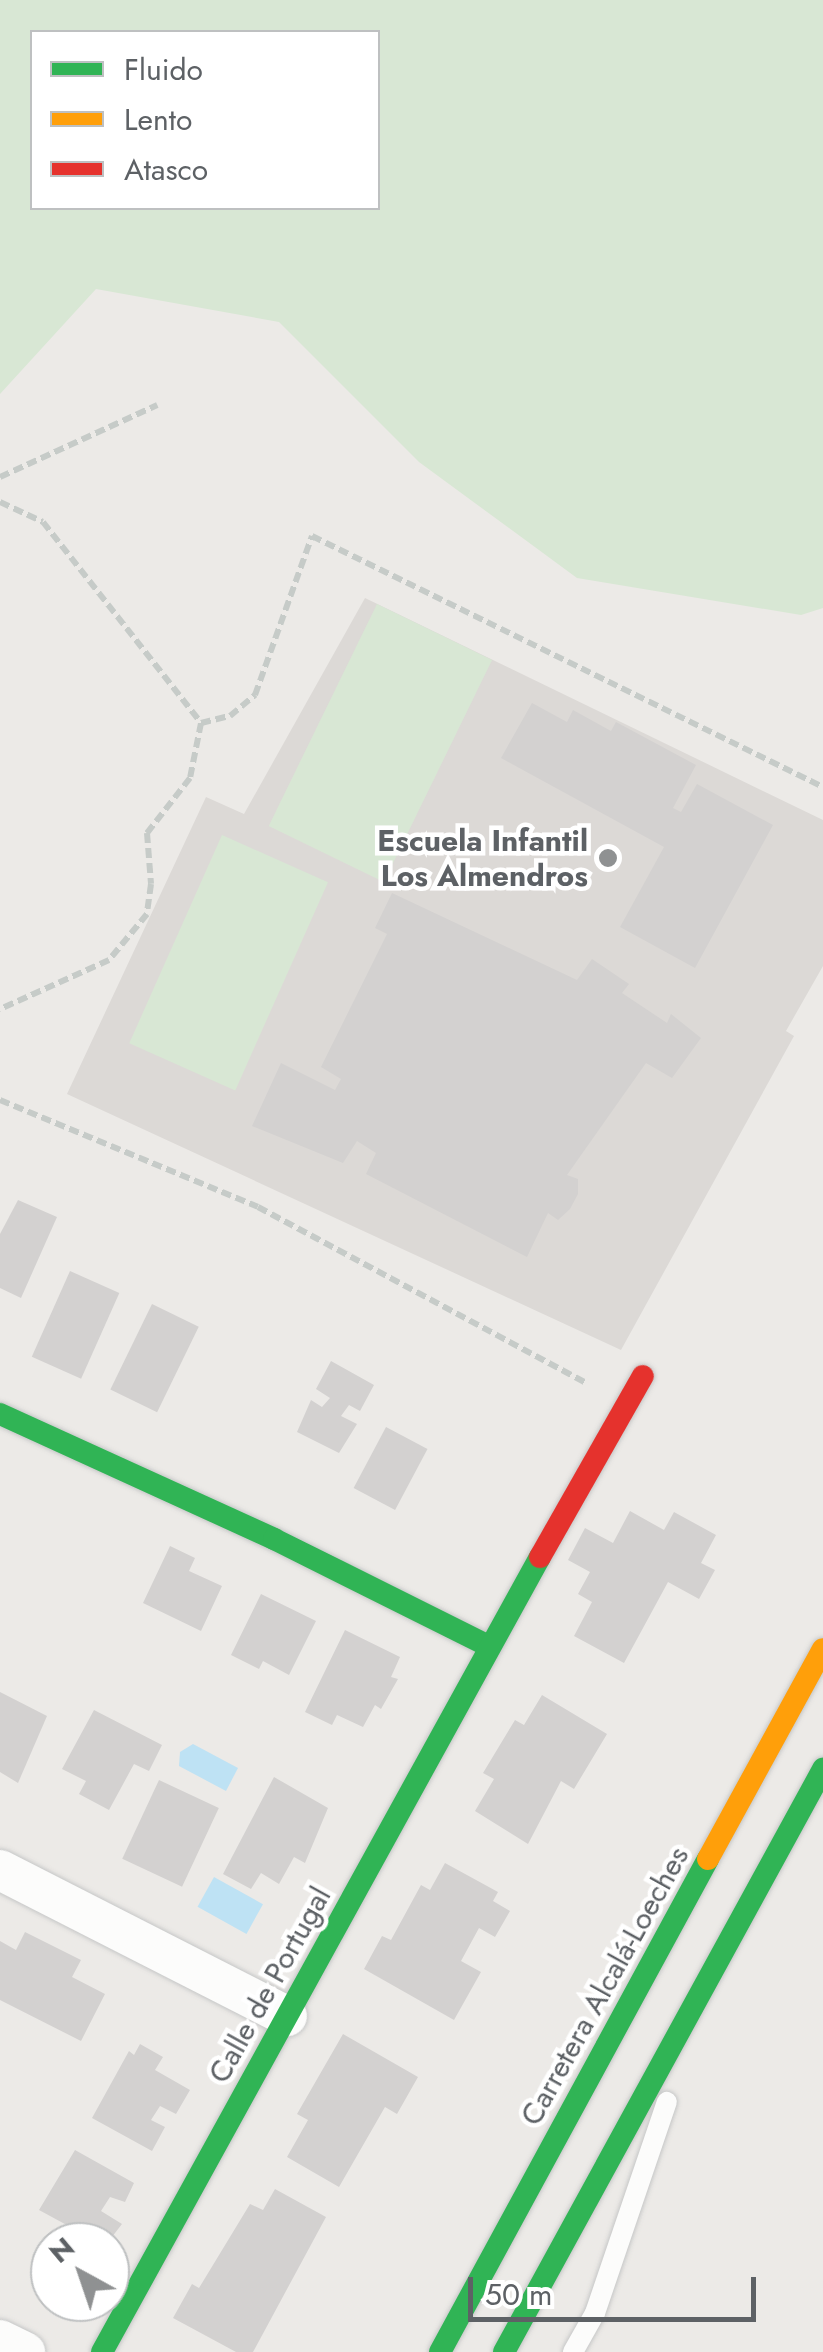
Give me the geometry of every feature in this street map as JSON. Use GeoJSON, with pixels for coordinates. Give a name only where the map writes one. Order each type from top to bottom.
{"type":"FeatureCollection","features":[{"type":"Feature","properties":{"kind":"street","name":"Calle de Portugal"},"geometry":{"type":"LineString","coordinates":[[102,2352],[643,1376]]}},
{"type":"Feature","properties":{"kind":"street"},"geometry":{"type":"LineString","coordinates":[[0,1414],[274,1539],[490,1646]]}},
{"type":"Feature","properties":{"kind":"street","name":"Carretera Alcalá-Loeches"},"geometry":{"type":"LineString","coordinates":[[440,2352],[823,1649]]}},
{"type":"Feature","properties":{"kind":"street"},"geometry":{"type":"LineString","coordinates":[[504,2352],[823,1768]]}},
{"type":"Feature","properties":{"kind":"street"},"geometry":{"type":"LineString","coordinates":[[0,1870],[286,2016]]}},
{"type":"Feature","properties":{"kind":"street"},"geometry":{"type":"LineString","coordinates":[[0,2340],[25,2352]]}},
{"type":"Feature","properties":{"kind":"lane"},"geometry":{"type":"LineString","coordinates":[[573,2352],[595,2313],[702,1991]]}},
{"type":"Feature","properties":{"kind":"path"},"geometry":{"type":"LineString","coordinates":[[0,477],[157,406]]}},
{"type":"Feature","properties":{"kind":"path"},"geometry":{"type":"LineString","coordinates":[[0,502],[44,522],[202,723]]}},
{"type":"Feature","properties":{"kind":"path"},"geometry":{"type":"LineString","coordinates":[[202,723],[230,716],[255,696],[312,536],[823,788]]}},
{"type":"Feature","properties":{"kind":"path"},"geometry":{"type":"LineString","coordinates":[[0,1009],[109,960],[147,914],[151,884],[147,833],[190,778],[202,723]]}},
{"type":"Feature","properties":{"kind":"path"},"geometry":{"type":"LineString","coordinates":[[0,1100],[258,1207],[625,1406]]}},
{"type":"Feature","properties":{"kind":"shaded area"},"geometry":{"type":"Polygon","coordinates":[[[365,598],[823,820],[823,966],[786,1031],[794,1036],[621,1350],[67,1094],[206,797],[244,814],[365,598]]]}},
{"type":"Feature","properties":{"kind":"green space"},"geometry":{"type":"Polygon","coordinates":[[[0,0],[823,0],[823,608],[801,615],[577,578],[419,462],[279,322],[96,289],[0,394],[0,0]]]}},
{"type":"Feature","properties":{"kind":"green space"},"geometry":{"type":"Polygon","coordinates":[[[377,604],[492,660],[384,882],[269,826],[377,604]]]}},
{"type":"Feature","properties":{"kind":"green space"},"geometry":{"type":"Polygon","coordinates":[[[222,835],[328,882],[235,1090],[129,1043],[222,835]]]}},
{"type":"Feature","properties":{"kind":"water"},"geometry":{"type":"Polygon","coordinates":[[[193,1744],[238,1768],[226,1791],[179,1766],[180,1752],[193,1744]]]}},
{"type":"Feature","properties":{"kind":"water"},"geometry":{"type":"Polygon","coordinates":[[[214,1877],[263,1904],[246,1934],[198,1907],[214,1877]]]}},
{"type":"Feature","properties":{"kind":"building"},"geometry":{"type":"Polygon","coordinates":[[[532,703],[567,722],[573,710],[611,731],[616,722],[696,765],[673,808],[681,812],[697,784],[773,825],[695,968],[620,927],[664,847],[501,758],[532,703]]]}},
{"type":"Feature","properties":{"kind":"building"},"geometry":{"type":"Polygon","coordinates":[[[392,893],[577,980],[592,959],[629,984],[622,993],[667,1023],[671,1014],[701,1038],[672,1078],[646,1063],[567,1175],[578,1179],[578,1194],[570,1209],[558,1220],[548,1213],[527,1257],[366,1174],[376,1153],[357,1141],[343,1163],[252,1126],[281,1063],[335,1090],[341,1079],[321,1067],[387,934],[375,928],[392,893]]]}},
{"type":"Feature","properties":{"kind":"building"},"geometry":{"type":"Polygon","coordinates":[[[18,1200],[57,1217],[21,1298],[0,1288],[0,1234],[18,1200]]]}},
{"type":"Feature","properties":{"kind":"building"},"geometry":{"type":"Polygon","coordinates":[[[70,1271],[119,1293],[81,1379],[32,1357],[70,1271]]]}},
{"type":"Feature","properties":{"kind":"building"},"geometry":{"type":"Polygon","coordinates":[[[152,1304],[199,1327],[157,1412],[110,1389],[152,1304]]]}},
{"type":"Feature","properties":{"kind":"building"},"geometry":{"type":"Polygon","coordinates":[[[331,1361],[374,1385],[360,1411],[349,1405],[341,1416],[357,1424],[339,1453],[297,1432],[311,1400],[322,1407],[330,1398],[316,1389],[331,1361]]]}},
{"type":"Feature","properties":{"kind":"building"},"geometry":{"type":"Polygon","coordinates":[[[386,1427],[427,1449],[395,1510],[354,1488],[386,1427]]]}},
{"type":"Feature","properties":{"kind":"building"},"geometry":{"type":"Polygon","coordinates":[[[630,1511],[664,1530],[674,1512],[716,1535],[701,1563],[715,1570],[699,1599],[668,1582],[624,1663],[574,1636],[592,1602],[578,1594],[590,1572],[568,1560],[585,1528],[613,1543],[630,1511]]]}},
{"type":"Feature","properties":{"kind":"building"},"geometry":{"type":"Polygon","coordinates":[[[170,1546],[195,1558],[189,1571],[222,1586],[201,1631],[143,1603],[170,1546]]]}},
{"type":"Feature","properties":{"kind":"building"},"geometry":{"type":"Polygon","coordinates":[[[261,1594],[316,1621],[289,1675],[263,1661],[259,1669],[231,1655],[261,1594]]]}},
{"type":"Feature","properties":{"kind":"building"},"geometry":{"type":"Polygon","coordinates":[[[345,1630],[400,1657],[391,1677],[398,1679],[381,1709],[375,1705],[363,1727],[337,1715],[332,1725],[305,1712],[345,1630]]]}},
{"type":"Feature","properties":{"kind":"building"},"geometry":{"type":"Polygon","coordinates":[[[0,1692],[47,1716],[18,1783],[0,1772],[0,1692]]]}},
{"type":"Feature","properties":{"kind":"building"},"geometry":{"type":"Polygon","coordinates":[[[542,1695],[607,1734],[574,1789],[561,1781],[528,1844],[475,1811],[494,1779],[483,1773],[515,1720],[524,1725],[542,1695]]]}},
{"type":"Feature","properties":{"kind":"building"},"geometry":{"type":"Polygon","coordinates":[[[94,1710],[162,1745],[149,1771],[134,1764],[109,1810],[79,1794],[86,1781],[62,1769],[94,1710]]]}},
{"type":"Feature","properties":{"kind":"building"},"geometry":{"type":"Polygon","coordinates":[[[274,1777],[328,1808],[305,1863],[294,1857],[279,1884],[261,1873],[251,1889],[223,1874],[274,1777]]]}},
{"type":"Feature","properties":{"kind":"building"},"geometry":{"type":"Polygon","coordinates":[[[159,1780],[219,1808],[182,1887],[122,1859],[159,1780]]]}},
{"type":"Feature","properties":{"kind":"building"},"geometry":{"type":"Polygon","coordinates":[[[445,1863],[498,1892],[493,1901],[510,1911],[495,1937],[479,1928],[461,1961],[481,1972],[454,2020],[364,1969],[382,1936],[391,1940],[421,1885],[430,1890],[445,1863]]]}},
{"type":"Feature","properties":{"kind":"building"},"geometry":{"type":"Polygon","coordinates":[[[25,1932],[81,1960],[72,1977],[105,1994],[81,2041],[0,2000],[0,1941],[16,1950],[25,1932]]]}},
{"type":"Feature","properties":{"kind":"building"},"geometry":{"type":"Polygon","coordinates":[[[343,2034],[418,2077],[397,2114],[385,2107],[339,2187],[287,2157],[308,2120],[297,2114],[343,2034]]]}},
{"type":"Feature","properties":{"kind":"building"},"geometry":{"type":"Polygon","coordinates":[[[140,2044],[163,2057],[155,2070],[190,2090],[176,2114],[160,2106],[151,2120],[165,2127],[152,2151],[92,2118],[129,2051],[134,2055],[140,2044]]]}},
{"type":"Feature","properties":{"kind":"building"},"geometry":{"type":"Polygon","coordinates":[[[75,2150],[134,2183],[125,2202],[110,2197],[101,2211],[119,2222],[61,2222],[39,2210],[75,2150]]]}},
{"type":"Feature","properties":{"kind":"building"},"geometry":{"type":"Polygon","coordinates":[[[275,2189],[326,2217],[253,2352],[236,2352],[173,2318],[192,2284],[199,2288],[250,2204],[263,2210],[275,2189]]]}},
{"type":"Feature","properties":{"kind":"traffic: fast"},"geometry":{"type":"LineString","coordinates":[[0,1414],[274,1539],[489,1646]]}},
{"type":"Feature","properties":{"kind":"traffic: fast"},"geometry":{"type":"LineString","coordinates":[[102,2352],[540,1557]]}},
{"type":"Feature","properties":{"kind":"traffic: fast"},"geometry":{"type":"LineString","coordinates":[[504,2352],[823,1769]]}},
{"type":"Feature","properties":{"kind":"traffic: fast"},"geometry":{"type":"LineString","coordinates":[[440,2352],[708,1859]]}},
{"type":"Feature","properties":{"kind":"traffic: slow"},"geometry":{"type":"LineString","coordinates":[[708,1859],[823,1649]]}},
{"type":"Feature","properties":{"kind":"traffic: jam"},"geometry":{"type":"LineString","coordinates":[[540,1557],[643,1376]]}},
{"type":"Feature","properties":{"kind":"place","name":"Escuela Infantil Los Almendros"},"geometry":{"type":"Point","coordinates":[608,858]}}]}
